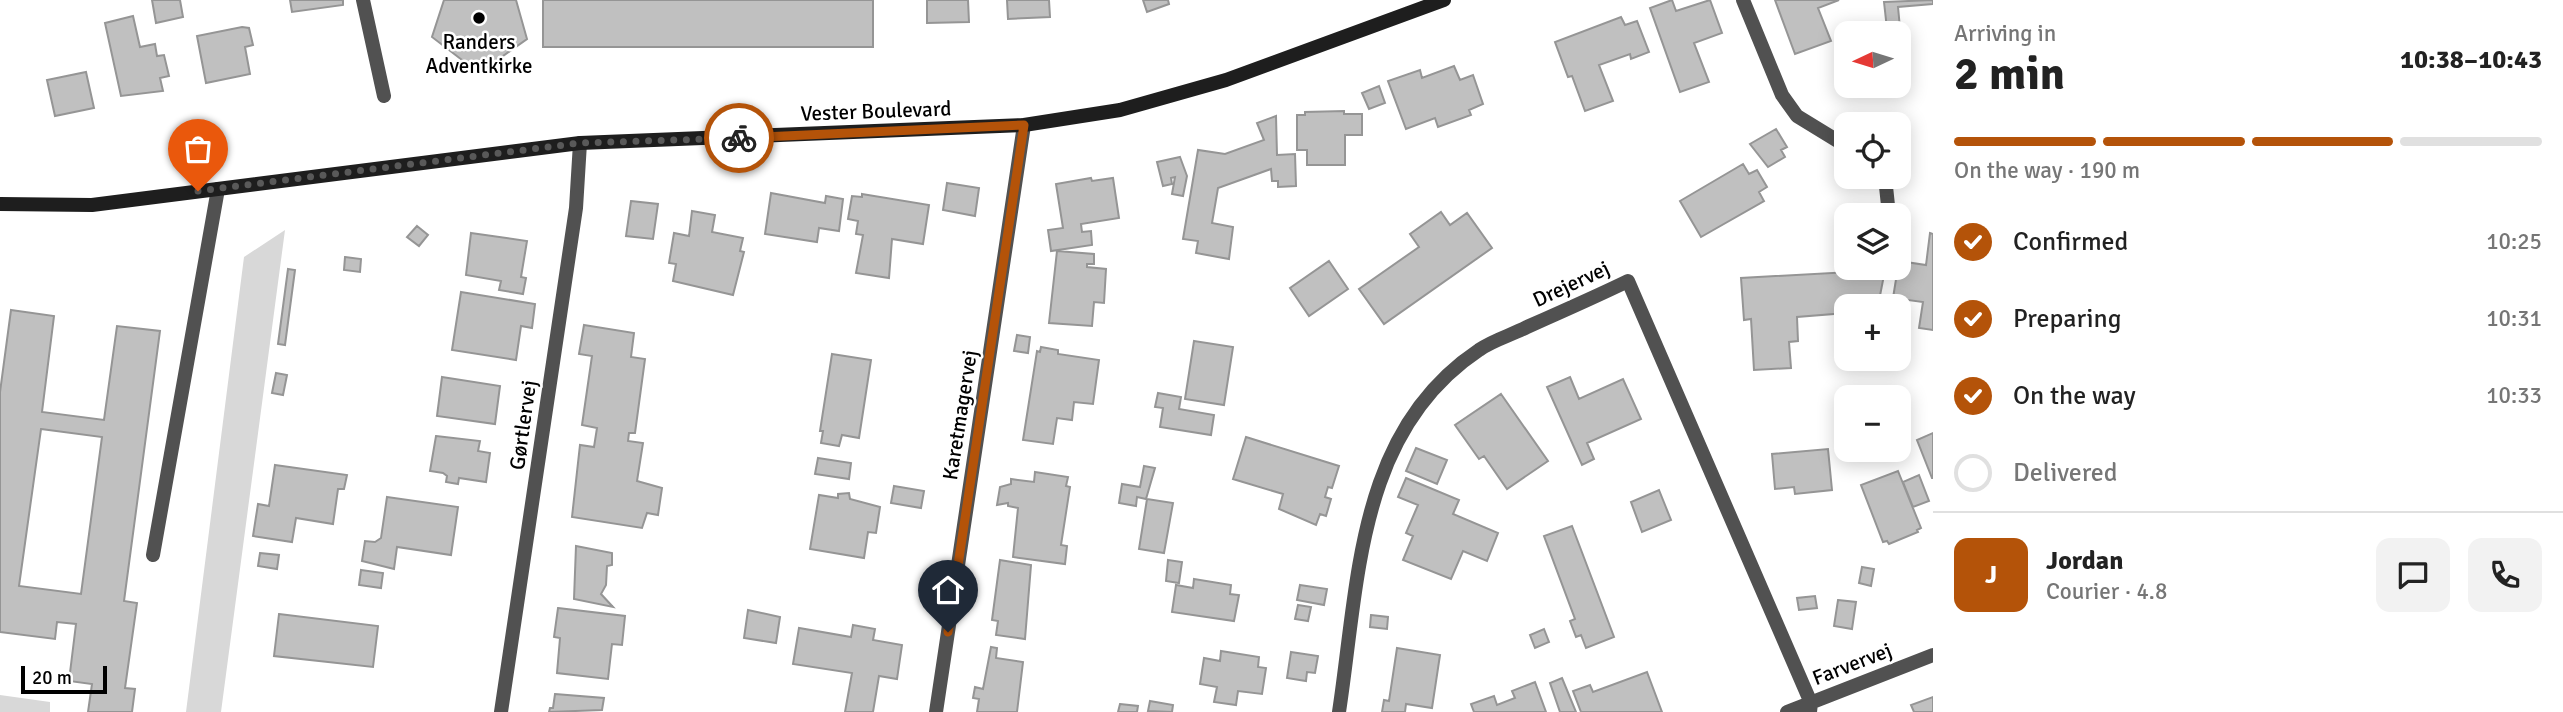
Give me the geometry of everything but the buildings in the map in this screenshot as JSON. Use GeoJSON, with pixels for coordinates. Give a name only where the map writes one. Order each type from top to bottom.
{"type":"FeatureCollection","features":[{"type":"Feature","properties":{"kind":"main road","name":"Vester Boulevard"},"geometry":{"type":"LineString","coordinates":[[0,204],[92,205],[580,143],[1024,125],[1120,110],[1224,80],[1444,0]]}},
{"type":"Feature","properties":{"kind":"street"},"geometry":{"type":"LineString","coordinates":[[363,0],[384,96]]}},
{"type":"Feature","properties":{"kind":"street"},"geometry":{"type":"LineString","coordinates":[[1743,0],[1782,95],[1797,116],[1834,139]]}},
{"type":"Feature","properties":{"kind":"street","name":"Karetmagervej"},"geometry":{"type":"LineString","coordinates":[[936,712],[1024,125]]}},
{"type":"Feature","properties":{"kind":"street","name":"Gørtlervej"},"geometry":{"type":"LineString","coordinates":[[502,712],[576,208],[580,143]]}},
{"type":"Feature","properties":{"kind":"street"},"geometry":{"type":"LineString","coordinates":[[153,555],[218,189]]}},
{"type":"Feature","properties":{"kind":"street","name":"Drejervej"},"geometry":{"type":"LineString","coordinates":[[1339,712],[1370,505],[1387,461],[1410,417],[1443,379],[1480,349],[1629,281],[1810,707]]}},
{"type":"Feature","properties":{"kind":"street","name":"Farvervej"},"geometry":{"type":"LineString","coordinates":[[1787,712],[1810,707],[1933,655]]}},
{"type":"Feature","properties":{"kind":"shaded area"},"geometry":{"type":"Polygon","coordinates":[[[285,230],[221,712],[186,712],[244,257],[285,230]]]}},
{"type":"Feature","properties":{"kind":"shaded area"},"geometry":{"type":"Polygon","coordinates":[[[0,695],[50,702],[50,712],[0,712],[0,695]]]}},
{"type":"Feature","properties":{"kind":"way so far"},"geometry":{"type":"LineString","coordinates":[[198,191],[580,143],[739,138]]}},
{"type":"Feature","properties":{"kind":"place","name":"Randers Adventkirke"},"geometry":{"type":"Point","coordinates":[479,18]}},
{"type":"Feature","properties":{"kind":"route"},"geometry":{"type":"LineString","coordinates":[[739,138],[1024,125],[948,632]]}}]}
